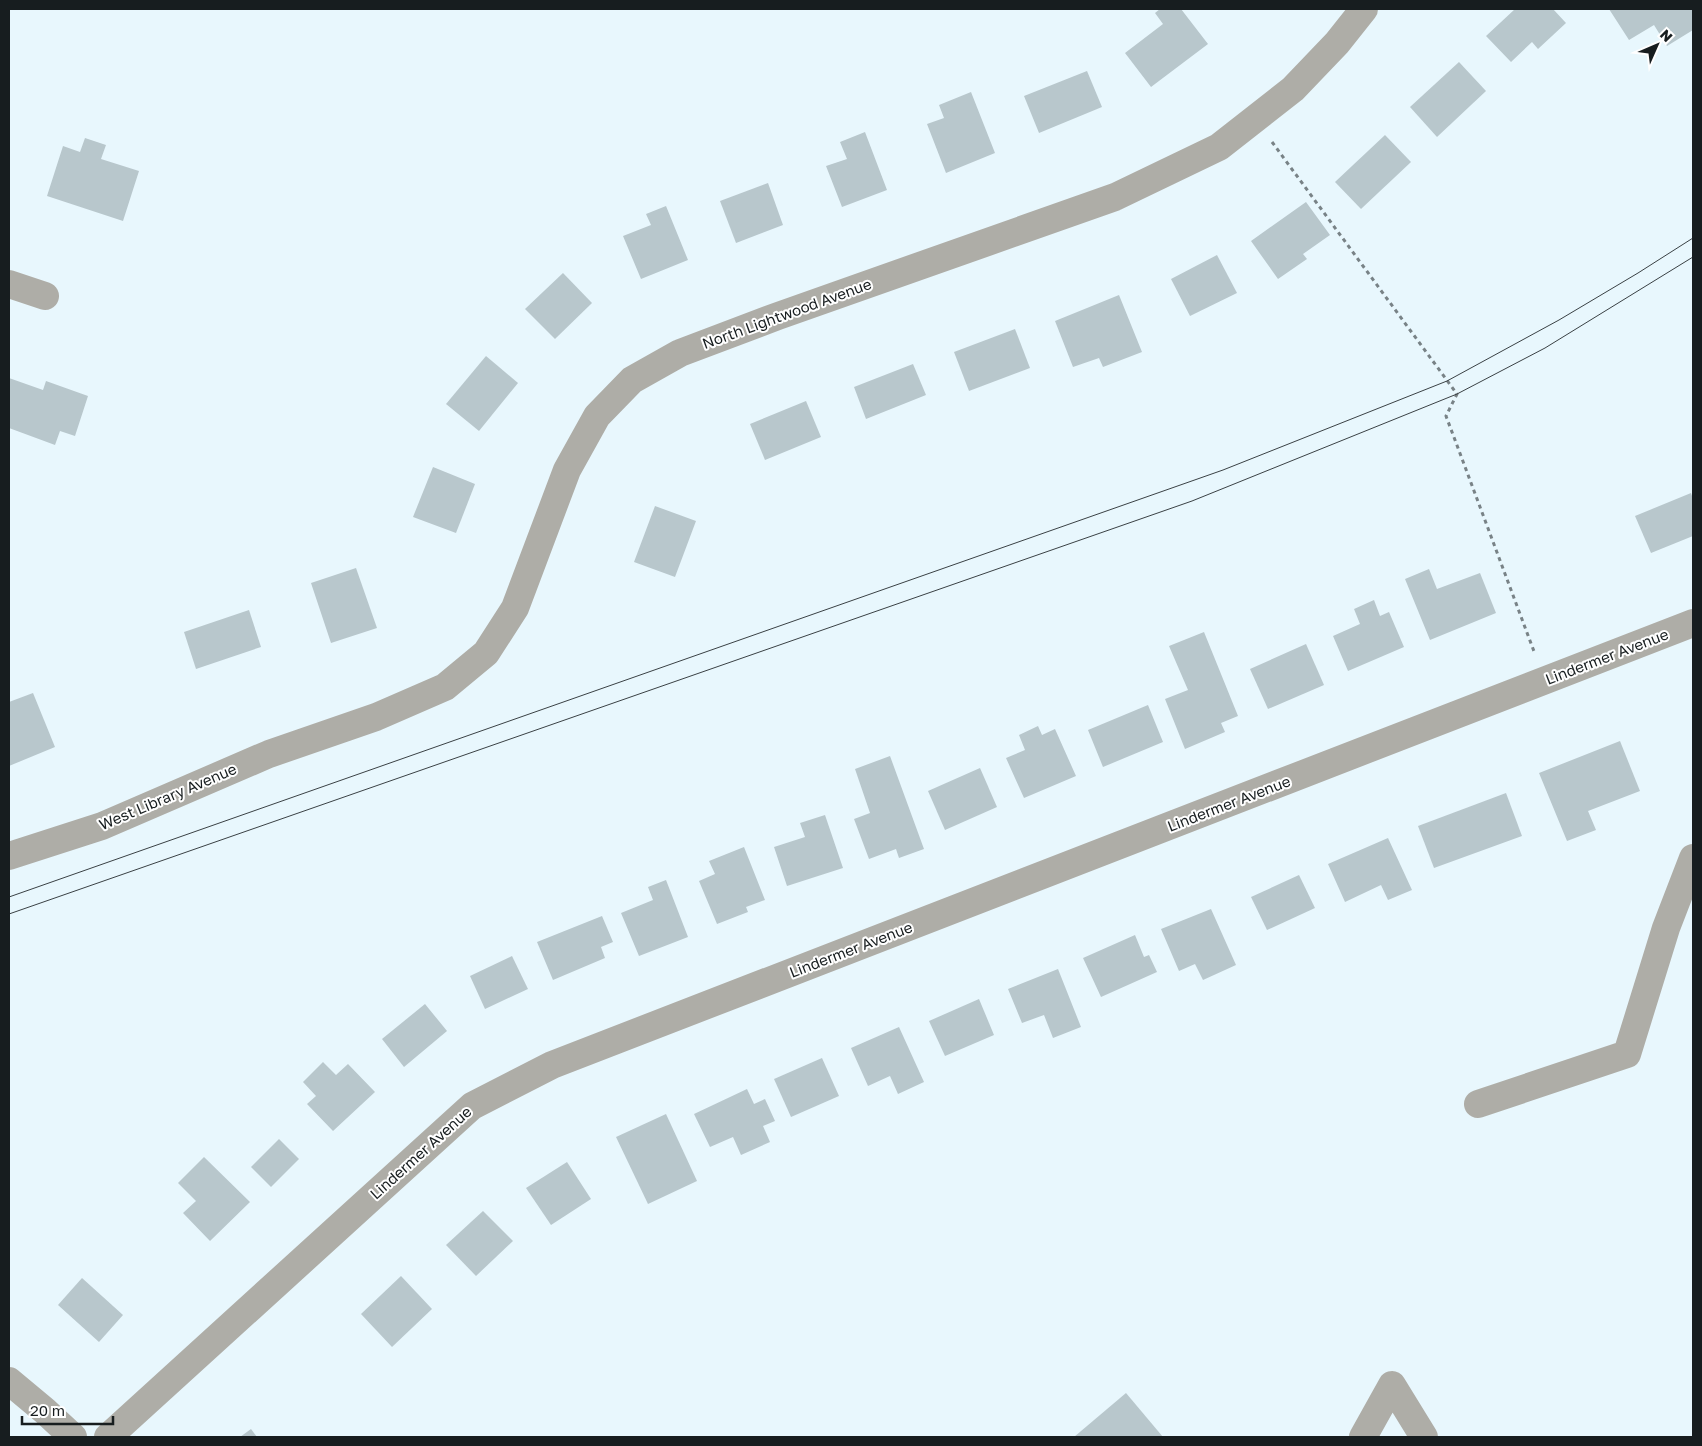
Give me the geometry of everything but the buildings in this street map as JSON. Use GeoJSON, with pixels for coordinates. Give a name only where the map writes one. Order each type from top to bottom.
{"type":"FeatureCollection","features":[{"type":"Feature","properties":{"kind":"street","name":"North Lightwood Avenue"},"geometry":{"type":"LineString","coordinates":[[325,735],[376,717],[444,687],[486,653],[515,608],[567,470],[597,416],[632,380],[680,353],[769,319],[1115,197],[1219,147],[1293,89],[1337,43],[1364,9]]}},
{"type":"Feature","properties":{"kind":"street"},"geometry":{"type":"LineString","coordinates":[[9,284],[45,296]]}},
{"type":"Feature","properties":{"kind":"street","name":"Lindermer Avenue"},"geometry":{"type":"LineString","coordinates":[[108,1437],[472,1106],[552,1065],[1693,623]]}},
{"type":"Feature","properties":{"kind":"street","name":"West Library Avenue"},"geometry":{"type":"LineString","coordinates":[[9,856],[102,826],[269,754],[325,735]]}},
{"type":"Feature","properties":{"kind":"street"},"geometry":{"type":"LineString","coordinates":[[1478,1104],[1627,1054],[1666,928],[1693,858]]}},
{"type":"Feature","properties":{"kind":"street"},"geometry":{"type":"LineString","coordinates":[[9,1381],[73,1437]]}},
{"type":"Feature","properties":{"kind":"street"},"geometry":{"type":"LineString","coordinates":[[1363,1437],[1392,1385],[1424,1437]]}},
{"type":"Feature","properties":{"kind":"path"},"geometry":{"type":"LineString","coordinates":[[1255,119],[1457,394],[1446,416],[1545,681]]}},
{"type":"Feature","properties":{"kind":"tram line"},"geometry":{"type":"LineString","coordinates":[[9,897],[1223,470],[1447,381],[1559,320],[1693,238]]}},
{"type":"Feature","properties":{"kind":"tram line"},"geometry":{"type":"LineString","coordinates":[[9,914],[1192,501],[1457,394],[1545,348],[1693,257]]}}]}
